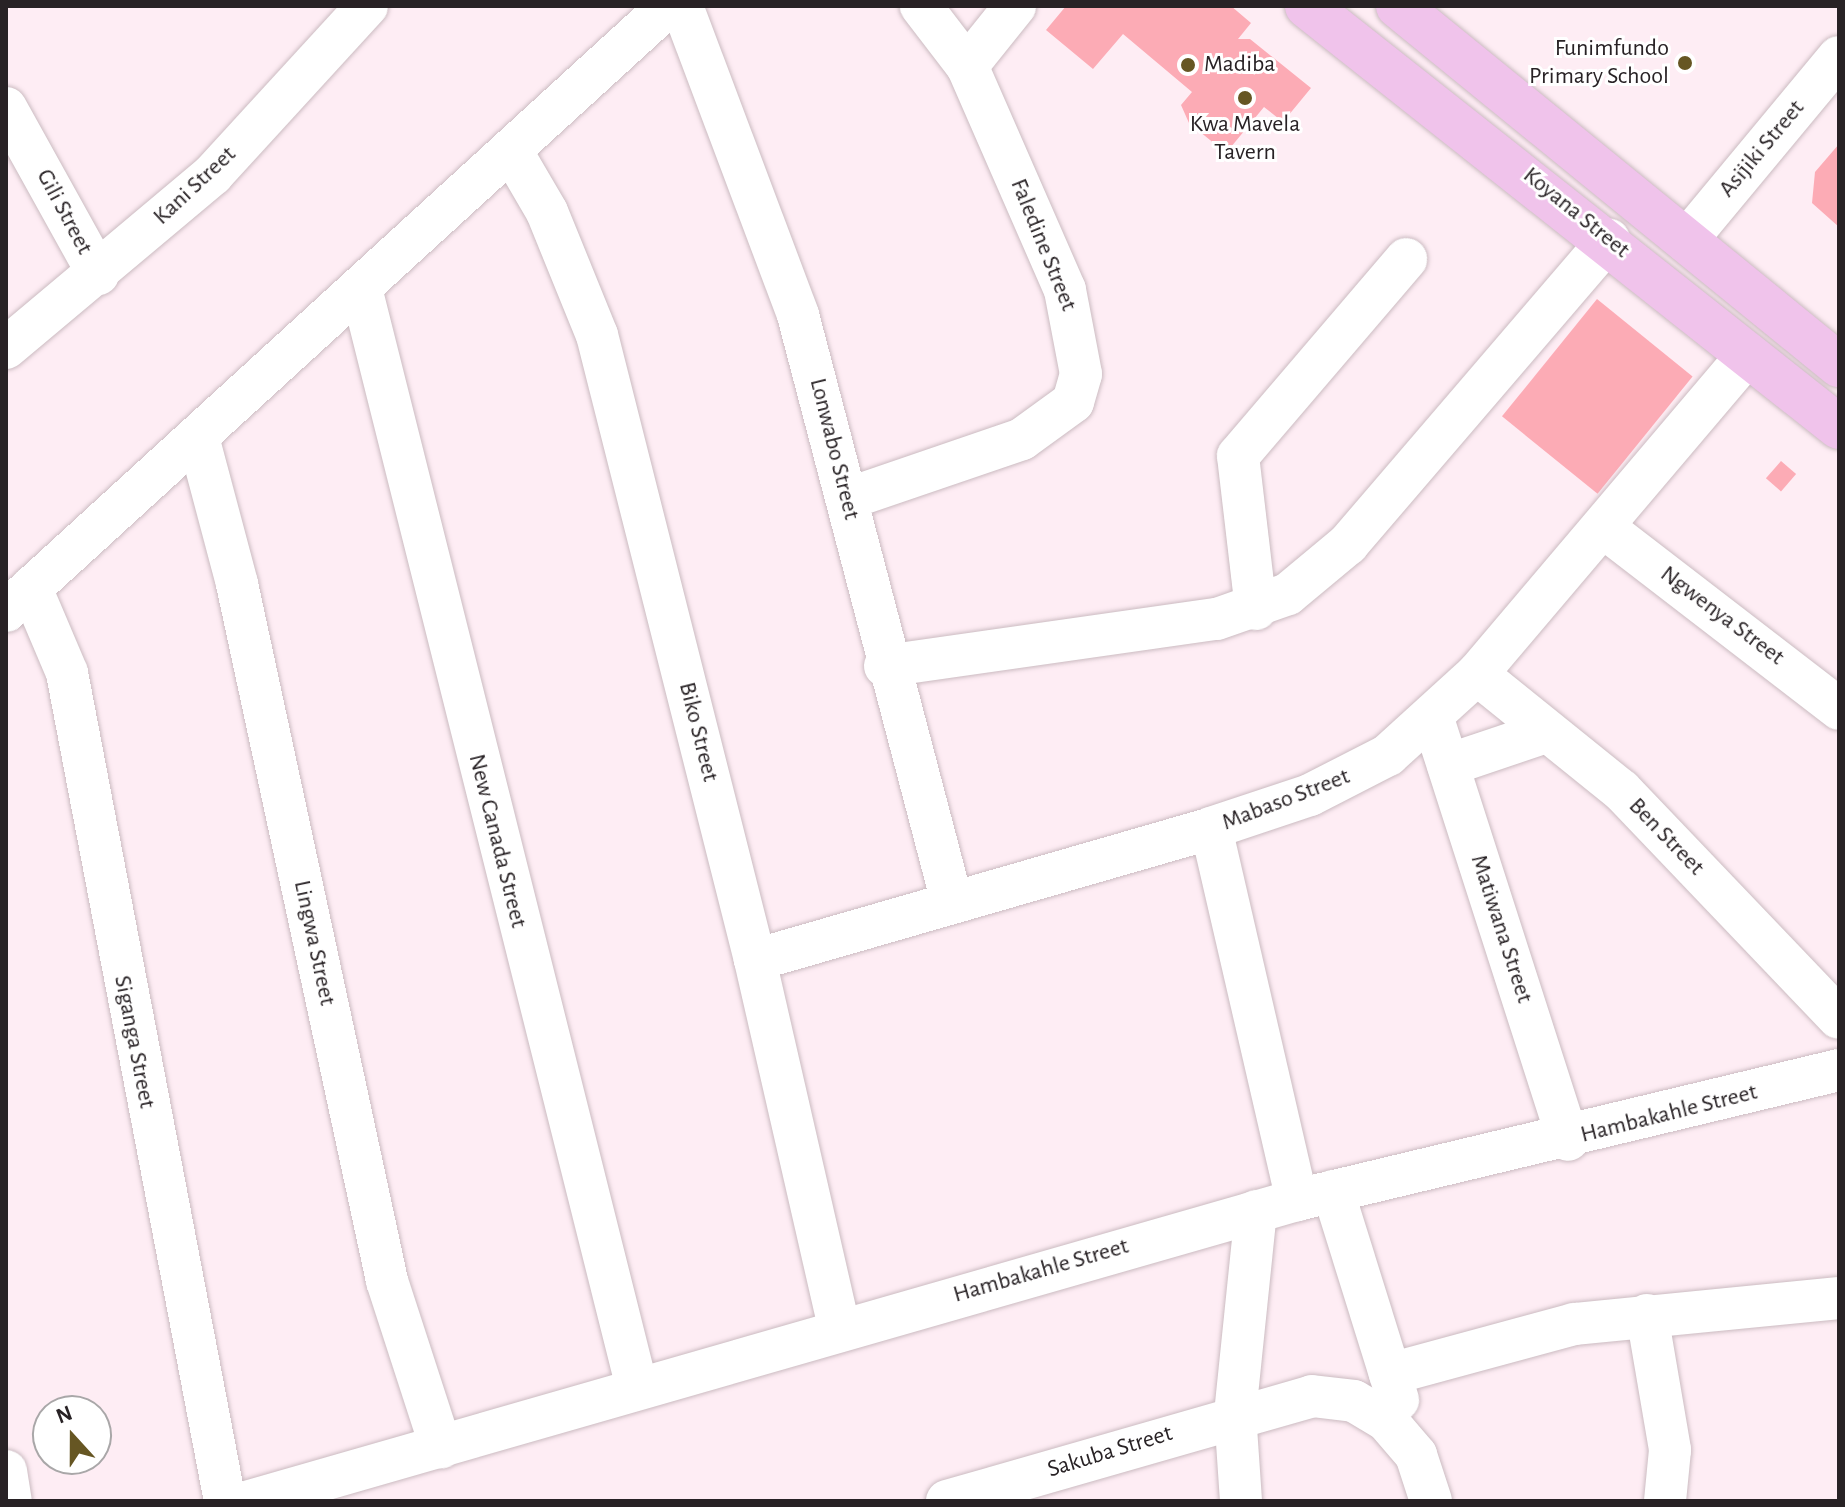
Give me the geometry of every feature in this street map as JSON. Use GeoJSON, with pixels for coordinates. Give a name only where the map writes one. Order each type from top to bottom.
{"type":"FeatureCollection","features":[{"type":"Feature","properties":{"kind":"main road","name":"Koyana Street"},"geometry":{"type":"LineString","coordinates":[[1307,6],[1609,239],[1839,427]]}},
{"type":"Feature","properties":{"kind":"main road","name":"Koyana Street"},"geometry":{"type":"LineString","coordinates":[[1398,6],[1839,365]]}},
{"type":"Feature","properties":{"kind":"street","name":"Kani Street"},"geometry":{"type":"LineString","coordinates":[[6,348],[98,274],[213,174],[367,6]]}},
{"type":"Feature","properties":{"kind":"street"},"geometry":{"type":"LineString","coordinates":[[19,599],[362,292],[668,6]]}},
{"type":"Feature","properties":{"kind":"street","name":"Lonwabo Street"},"geometry":{"type":"LineString","coordinates":[[682,6],[798,315],[847,499],[885,666],[952,902]]}},
{"type":"Feature","properties":{"kind":"street","name":"Faledine Street"},"geometry":{"type":"LineString","coordinates":[[847,499],[1022,439],[1073,402],[1081,374],[1065,290],[967,66],[921,6]]}},
{"type":"Feature","properties":{"kind":"street"},"geometry":{"type":"LineString","coordinates":[[967,66],[1015,6]]}},
{"type":"Feature","properties":{"kind":"street","name":"Asijiki Street"},"geometry":{"type":"LineString","coordinates":[[1686,241],[1839,57]]}},
{"type":"Feature","properties":{"kind":"street","name":"Gili Street"},"geometry":{"type":"LineString","coordinates":[[6,108],[98,274]]}},
{"type":"Feature","properties":{"kind":"street","name":"Biko Street"},"geometry":{"type":"LineString","coordinates":[[512,152],[547,212],[597,335],[755,960],[839,1328]]}},
{"type":"Feature","properties":{"kind":"street"},"geometry":{"type":"LineString","coordinates":[[885,666],[1256,609],[1317,574],[1348,544],[1609,239]]}},
{"type":"Feature","properties":{"kind":"street"},"geometry":{"type":"LineString","coordinates":[[1256,609],[1238,456],[1406,259]]}},
{"type":"Feature","properties":{"kind":"street","name":"New Canada Street"},"geometry":{"type":"LineString","coordinates":[[362,292],[637,1388]]}},
{"type":"Feature","properties":{"kind":"street","name":"Mabaso Street"},"geometry":{"type":"LineString","coordinates":[[755,960],[1211,828],[1355,775],[1433,719],[1477,674],[1748,354]]}},
{"type":"Feature","properties":{"kind":"street","name":"Lingwa Street"},"geometry":{"type":"LineString","coordinates":[[198,437],[237,584],[387,1281],[441,1447]]}},
{"type":"Feature","properties":{"kind":"street","name":"Ngwenya Street"},"geometry":{"type":"LineString","coordinates":[[1603,527],[1839,709]]}},
{"type":"Feature","properties":{"kind":"street","name":"Siganga Street"},"geometry":{"type":"LineString","coordinates":[[19,599],[67,673],[225,1501]]}},
{"type":"Feature","properties":{"kind":"street","name":"Ben Street"},"geometry":{"type":"LineString","coordinates":[[1477,674],[1653,820],[1839,1018]]}},
{"type":"Feature","properties":{"kind":"street","name":"Matiwana Street"},"geometry":{"type":"LineString","coordinates":[[1433,719],[1568,1140]]}},
{"type":"Feature","properties":{"kind":"street"},"geometry":{"type":"LineString","coordinates":[[1448,765],[1546,732]]}},
{"type":"Feature","properties":{"kind":"street"},"geometry":{"type":"LineString","coordinates":[[1211,828],[1315,1195],[1390,1374],[1431,1501]]}},
{"type":"Feature","properties":{"kind":"street","name":"Hambakahle Street"},"geometry":{"type":"LineString","coordinates":[[250,1501],[839,1328],[1256,1211],[1315,1195],[1568,1140],[1839,1070]]}},
{"type":"Feature","properties":{"kind":"street"},"geometry":{"type":"LineString","coordinates":[[1241,1501],[1254,1409],[1256,1211]]}},
{"type":"Feature","properties":{"kind":"street"},"geometry":{"type":"LineString","coordinates":[[1390,1374],[1543,1330],[1647,1315],[1839,1298]]}},
{"type":"Feature","properties":{"kind":"street"},"geometry":{"type":"LineString","coordinates":[[1647,1315],[1670,1450],[1665,1501]]}},
{"type":"Feature","properties":{"kind":"street","name":"Sakuba Street"},"geometry":{"type":"LineString","coordinates":[[947,1501],[1065,1484],[1254,1409],[1312,1396],[1354,1401],[1387,1421],[1416,1455]]}},
{"type":"Feature","properties":{"kind":"street"},"geometry":{"type":"LineString","coordinates":[[6,1471],[11,1501]]}},
{"type":"Feature","properties":{"kind":"building"},"geometry":{"type":"Polygon","coordinates":[[[1066,6],[1231,6],[1251,23],[1238,39],[1250,39],[1311,88],[1283,122],[1264,107],[1226,153],[1189,123],[1181,105],[1192,92],[1123,34],[1093,69],[1046,30],[1066,6]]]}},
{"type":"Feature","properties":{"kind":"building"},"geometry":{"type":"Polygon","coordinates":[[[1839,144],[1839,227],[1812,203],[1815,172],[1839,144]]]}},
{"type":"Feature","properties":{"kind":"building"},"geometry":{"type":"Polygon","coordinates":[[[1597,299],[1693,376],[1598,494],[1502,416],[1597,299]]]}},
{"type":"Feature","properties":{"kind":"building"},"geometry":{"type":"Polygon","coordinates":[[[1781,461],[1796,474],[1781,491],[1766,478],[1781,461]]]}},
{"type":"Feature","properties":{"kind":"place","name":"Funimfundo Primary School"},"geometry":{"type":"Point","coordinates":[1685,63]}},
{"type":"Feature","properties":{"kind":"place","name":"Madiba"},"geometry":{"type":"Point","coordinates":[1188,65]}},
{"type":"Feature","properties":{"kind":"place","name":"Kwa Mavela Tavern"},"geometry":{"type":"Point","coordinates":[1245,98]}}]}
